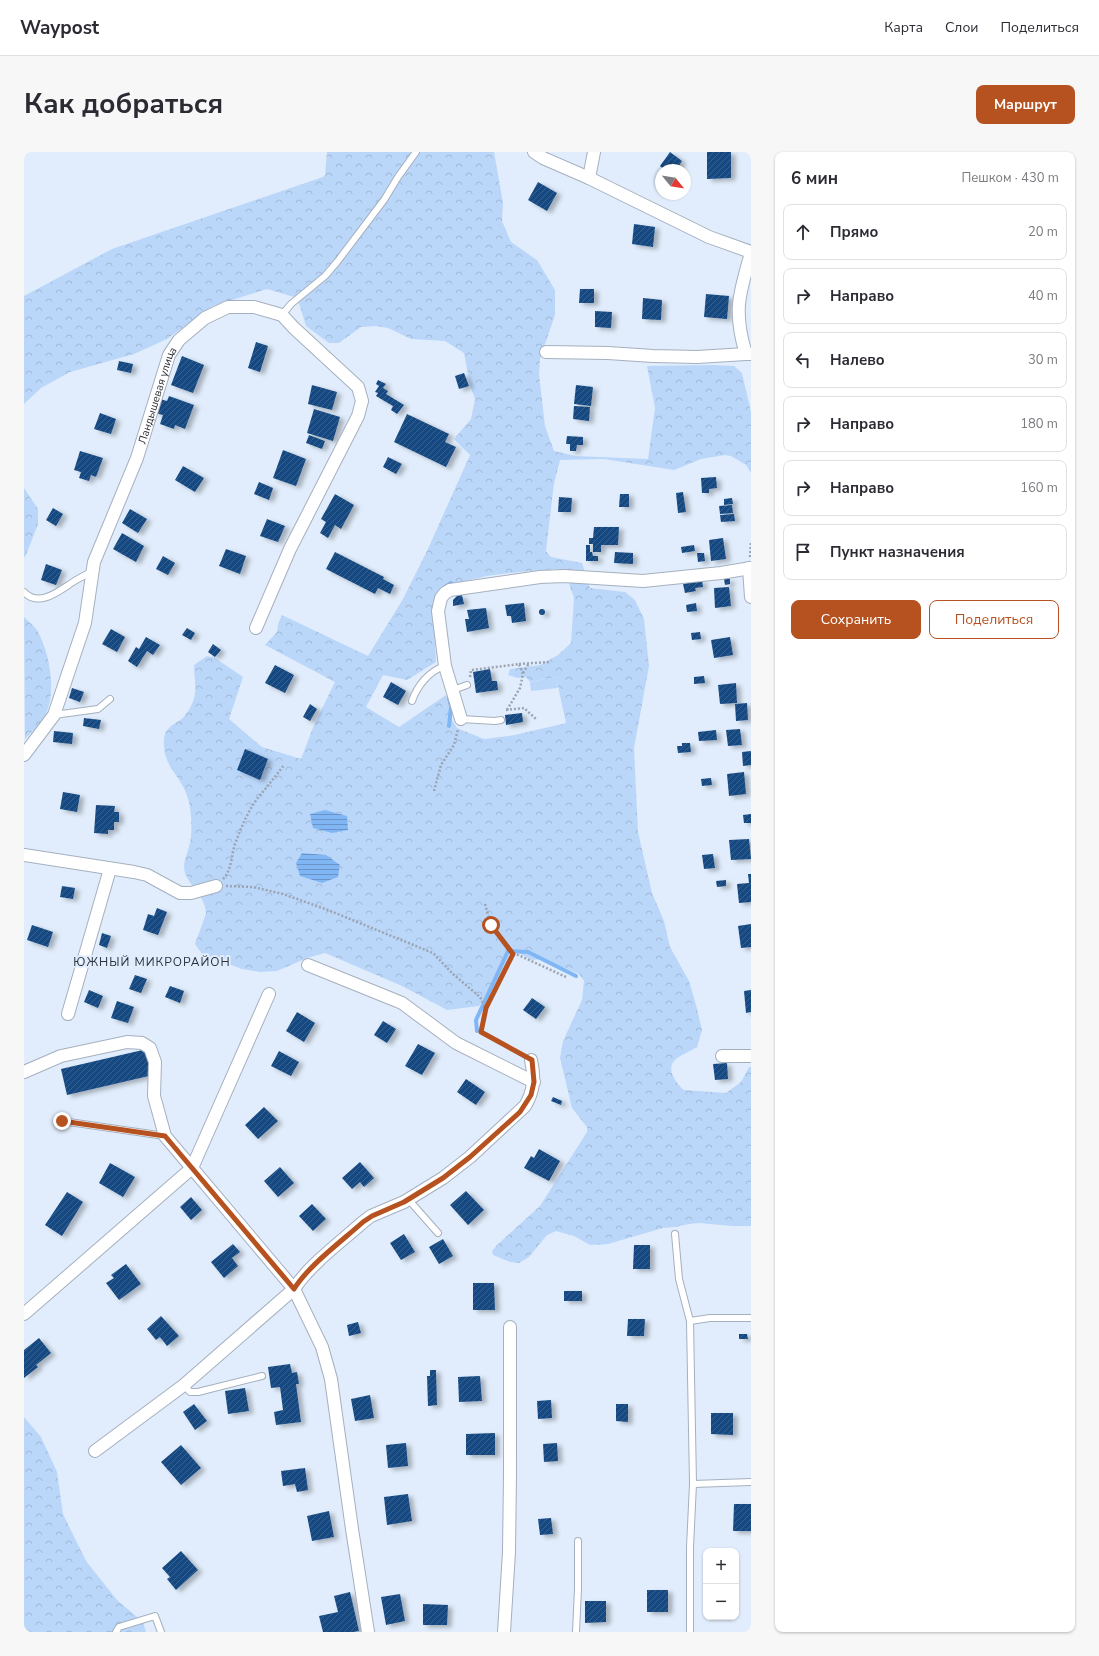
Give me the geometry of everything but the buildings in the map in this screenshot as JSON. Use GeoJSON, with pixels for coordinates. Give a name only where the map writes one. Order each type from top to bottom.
{"type":"FeatureCollection","features":[{"type":"Feature","properties":{"kind":"street"},"geometry":{"type":"LineString","coordinates":[[534,152],[543,158],[590,178],[709,237],[751,253],[740,291],[738,312],[739,330],[749,354],[697,357],[653,356],[608,352],[546,352]]}},
{"type":"Feature","properties":{"kind":"street"},"geometry":{"type":"LineString","coordinates":[[590,178],[594,152]]}},
{"type":"Feature","properties":{"kind":"street","name":"Ландышевая улица"},"geometry":{"type":"LineString","coordinates":[[24,755],[54,715],[85,623],[94,562],[137,458],[169,355],[179,340],[205,318],[228,307],[254,307],[282,315]]}},
{"type":"Feature","properties":{"kind":"street"},"geometry":{"type":"LineString","coordinates":[[256,628],[290,549],[358,416],[362,401],[358,387],[282,315]]}},
{"type":"Feature","properties":{"kind":"street"},"geometry":{"type":"LineString","coordinates":[[461,719],[445,666],[438,611],[441,598],[450,590],[540,577],[564,576],[643,581],[721,573],[750,568],[751,597]]}},
{"type":"Feature","properties":{"kind":"street"},"geometry":{"type":"LineString","coordinates":[[24,855],[147,875],[180,892],[191,893],[216,886]]}},
{"type":"Feature","properties":{"kind":"street"},"geometry":{"type":"LineString","coordinates":[[68,1014],[110,869]]}},
{"type":"Feature","properties":{"kind":"street"},"geometry":{"type":"LineString","coordinates":[[308,965],[402,1004],[456,1043],[534,1082]]}},
{"type":"Feature","properties":{"kind":"street"},"geometry":{"type":"LineString","coordinates":[[24,1314],[192,1168],[269,994]]}},
{"type":"Feature","properties":{"kind":"street"},"geometry":{"type":"LineString","coordinates":[[24,1072],[61,1056],[127,1042],[142,1043],[150,1048],[155,1062],[154,1096],[165,1136],[294,1289],[322,1347],[331,1379],[368,1632]]}},
{"type":"Feature","properties":{"kind":"street"},"geometry":{"type":"LineString","coordinates":[[722,1056],[751,1056]]}},
{"type":"Feature","properties":{"kind":"street"},"geometry":{"type":"LineString","coordinates":[[95,1451],[184,1385],[294,1289],[309,1270],[363,1222],[372,1216],[397,1206],[443,1178],[470,1157],[520,1112],[531,1095],[534,1082],[532,1060]]}},
{"type":"Feature","properties":{"kind":"street"},"geometry":{"type":"LineString","coordinates":[[504,1632],[510,1489],[510,1327]]}},
{"type":"Feature","properties":{"kind":"lane"},"geometry":{"type":"LineString","coordinates":[[282,315],[291,304],[325,276],[337,262],[384,200],[416,152]]}},
{"type":"Feature","properties":{"kind":"lane"},"geometry":{"type":"LineString","coordinates":[[24,592],[28,596],[40,599],[52,596],[92,571]]}},
{"type":"Feature","properties":{"kind":"lane"},"geometry":{"type":"LineString","coordinates":[[412,701],[416,689],[425,680],[445,666]]}},
{"type":"Feature","properties":{"kind":"lane"},"geometry":{"type":"LineString","coordinates":[[453,690],[468,685]]}},
{"type":"Feature","properties":{"kind":"lane"},"geometry":{"type":"LineString","coordinates":[[54,715],[98,709],[110,698]]}},
{"type":"Feature","properties":{"kind":"lane"},"geometry":{"type":"LineString","coordinates":[[461,719],[498,721]]}},
{"type":"Feature","properties":{"kind":"lane"},"geometry":{"type":"LineString","coordinates":[[62,1121],[165,1136]]}},
{"type":"Feature","properties":{"kind":"lane"},"geometry":{"type":"LineString","coordinates":[[408,1199],[438,1233]]}},
{"type":"Feature","properties":{"kind":"lane"},"geometry":{"type":"LineString","coordinates":[[675,1234],[679,1279],[690,1321],[693,1484],[690,1547],[690,1632]]}},
{"type":"Feature","properties":{"kind":"lane"},"geometry":{"type":"LineString","coordinates":[[690,1321],[710,1318],[751,1318]]}},
{"type":"Feature","properties":{"kind":"lane"},"geometry":{"type":"LineString","coordinates":[[184,1385],[190,1392],[198,1392],[262,1376]]}},
{"type":"Feature","properties":{"kind":"lane"},"geometry":{"type":"LineString","coordinates":[[693,1484],[751,1482]]}},
{"type":"Feature","properties":{"kind":"lane"},"geometry":{"type":"LineString","coordinates":[[576,1632],[578,1541]]}},
{"type":"Feature","properties":{"kind":"lane"},"geometry":{"type":"LineString","coordinates":[[116,1632],[118,1627],[155,1616],[161,1632]]}},
{"type":"Feature","properties":{"kind":"path"},"geometry":{"type":"LineString","coordinates":[[468,685],[471,670],[549,662]]}},
{"type":"Feature","properties":{"kind":"path"},"geometry":{"type":"LineString","coordinates":[[507,710],[520,688],[523,674],[529,663]]}},
{"type":"Feature","properties":{"kind":"path"},"geometry":{"type":"LineString","coordinates":[[518,664],[523,674]]}},
{"type":"Feature","properties":{"kind":"path"},"geometry":{"type":"LineString","coordinates":[[498,721],[503,711],[524,708],[536,719]]}},
{"type":"Feature","properties":{"kind":"path"},"geometry":{"type":"LineString","coordinates":[[434,791],[441,765],[454,745],[461,719]]}},
{"type":"Feature","properties":{"kind":"path"},"geometry":{"type":"LineString","coordinates":[[216,886],[228,871],[233,850],[247,814],[284,765]]}},
{"type":"Feature","properties":{"kind":"path"},"geometry":{"type":"LineString","coordinates":[[216,886],[253,888],[283,894],[391,934],[433,953],[453,974],[480,997],[486,1008]]}},
{"type":"Feature","properties":{"kind":"path"},"geometry":{"type":"LineString","coordinates":[[485,904],[491,925],[513,954],[566,977]]}},
{"type":"Feature","properties":{"kind":"path"},"geometry":{"type":"LineString","coordinates":[[513,954],[486,1008],[481,1032],[532,1060]]}},
{"type":"Feature","properties":{"kind":"green space"},"geometry":{"type":"Polygon","coordinates":[[[327,152],[494,152],[503,203],[502,221],[511,242],[537,260],[555,290],[555,315],[540,359],[539,374],[545,426],[554,451],[576,456],[648,459],[655,408],[647,366],[734,366],[742,373],[751,412],[751,473],[746,465],[731,456],[725,455],[701,459],[674,470],[604,459],[560,460],[554,483],[546,551],[551,557],[582,563],[590,588],[625,592],[635,600],[644,619],[649,666],[634,748],[638,832],[652,893],[664,921],[670,947],[689,981],[702,1030],[697,1047],[675,1060],[671,1068],[675,1080],[684,1090],[726,1093],[741,1082],[749,1067],[751,1067],[751,1226],[699,1223],[689,1224],[663,1228],[608,1244],[590,1245],[574,1236],[556,1231],[547,1235],[529,1257],[519,1263],[510,1262],[493,1255],[492,1251],[497,1245],[540,1206],[587,1132],[587,1127],[572,1108],[560,1058],[563,1041],[582,1000],[584,981],[579,974],[543,959],[531,960],[512,949],[496,984],[479,1006],[447,1010],[402,986],[325,953],[307,958],[277,971],[260,972],[242,969],[202,954],[195,944],[206,913],[203,902],[184,870],[184,863],[191,834],[190,805],[183,787],[167,760],[164,747],[165,733],[171,726],[183,718],[194,699],[194,665],[207,656],[215,658],[243,677],[229,719],[262,747],[301,759],[314,725],[335,682],[265,645],[277,632],[278,624],[282,615],[368,656],[403,599],[427,551],[470,455],[454,439],[471,419],[475,399],[470,385],[464,353],[445,341],[411,339],[388,328],[376,326],[361,327],[339,343],[329,343],[306,326],[299,303],[294,297],[267,289],[213,306],[167,339],[134,354],[70,372],[41,388],[24,404],[24,296],[112,249],[323,177],[325,175],[327,152]],[[558,569],[499,574],[468,580],[446,590],[433,604],[436,662],[407,680],[383,675],[366,707],[399,727],[446,695],[451,718],[457,728],[484,739],[515,735],[566,723],[556,677],[530,682],[526,677],[518,678],[508,675],[510,669],[540,665],[558,655],[571,643],[574,598],[566,575],[558,569]]]}},
{"type":"Feature","properties":{"kind":"green space"},"geometry":{"type":"Polygon","coordinates":[[[24,488],[38,509],[38,524],[24,558],[24,488]]]}},
{"type":"Feature","properties":{"kind":"green space"},"geometry":{"type":"Polygon","coordinates":[[[24,617],[37,630],[42,639],[48,661],[51,684],[51,696],[45,716],[25,739],[24,617]]]}},
{"type":"Feature","properties":{"kind":"green space"},"geometry":{"type":"Polygon","coordinates":[[[556,677],[558,688],[531,691],[530,682],[556,677]]]}},
{"type":"Feature","properties":{"kind":"green space"},"geometry":{"type":"Polygon","coordinates":[[[24,1417],[41,1437],[57,1472],[63,1514],[86,1561],[117,1600],[143,1622],[146,1632],[24,1632],[24,1417]]]}},
{"type":"Feature","properties":{"kind":"water"},"geometry":{"type":"Polygon","coordinates":[[[325,810],[347,816],[348,830],[332,833],[313,828],[310,814],[325,810]]]}},
{"type":"Feature","properties":{"kind":"water"},"geometry":{"type":"Polygon","coordinates":[[[302,853],[326,855],[340,865],[338,877],[322,883],[300,876],[296,863],[302,853]]]}},
{"type":"Feature","properties":{"kind":"waterway"},"geometry":{"type":"LineString","coordinates":[[445,587],[451,583]]}},
{"type":"Feature","properties":{"kind":"waterway"},"geometry":{"type":"LineString","coordinates":[[449,699],[451,707],[449,726]]}},
{"type":"Feature","properties":{"kind":"waterway"},"geometry":{"type":"LineString","coordinates":[[477,1031],[476,1020],[508,951],[528,952],[576,976]]}},
{"type":"Feature","properties":{"kind":"district","name":"ЮЖНЫЙ МИКРОРАЙОН"},"geometry":{"type":"Point","coordinates":[152,962]}},
{"type":"Feature","properties":{"kind":"route"},"geometry":{"type":"LineString","coordinates":[[62,1121],[165,1136],[294,1289],[309,1270],[363,1222],[372,1216],[404,1202],[443,1178],[470,1157],[520,1112],[531,1095],[534,1082],[532,1060],[481,1032],[486,1008],[513,954],[507,944],[491,925]]}}]}
